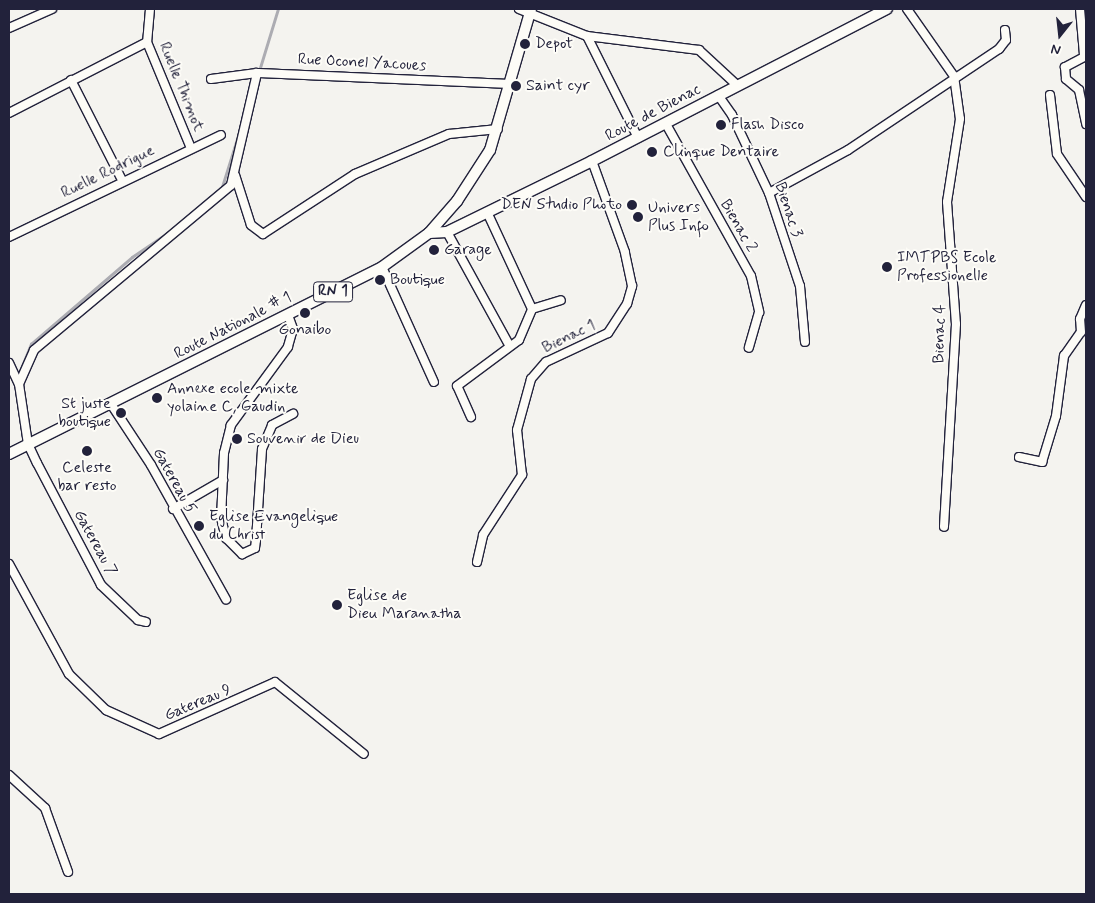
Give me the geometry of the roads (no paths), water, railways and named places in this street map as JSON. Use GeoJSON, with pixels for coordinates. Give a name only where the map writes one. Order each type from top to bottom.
{"type":"FeatureCollection","features":[{"type":"Feature","properties":{"kind":"main road","name":"Route Nationale # 1"},"geometry":{"type":"LineString","coordinates":[[9,454],[382,266],[429,233],[457,201],[498,129],[512,84],[530,9]]}},
{"type":"Feature","properties":{"kind":"main road","name":"Route de Bienac"},"geometry":{"type":"LineString","coordinates":[[429,233],[447,232],[666,124],[718,95],[887,9]]}},
{"type":"Feature","properties":{"kind":"street"},"geometry":{"type":"LineString","coordinates":[[9,28],[52,9]]}},
{"type":"Feature","properties":{"kind":"street","name":"Ruelle Thimot"},"geometry":{"type":"LineString","coordinates":[[150,9],[147,42],[190,146]]}},
{"type":"Feature","properties":{"kind":"street"},"geometry":{"type":"LineString","coordinates":[[519,9],[530,9],[587,36],[699,50],[738,86]]}},
{"type":"Feature","properties":{"kind":"street"},"geometry":{"type":"LineString","coordinates":[[907,9],[954,76]]}},
{"type":"Feature","properties":{"kind":"street"},"geometry":{"type":"LineString","coordinates":[[1080,9],[1085,56],[1065,67],[1066,79],[1079,90],[1086,124]]}},
{"type":"Feature","properties":{"kind":"street"},"geometry":{"type":"LineString","coordinates":[[769,193],[848,150],[954,76],[1004,45],[1005,30]]}},
{"type":"Feature","properties":{"kind":"street"},"geometry":{"type":"LineString","coordinates":[[587,36],[638,138]]}},
{"type":"Feature","properties":{"kind":"street"},"geometry":{"type":"LineString","coordinates":[[9,113],[147,42]]}},
{"type":"Feature","properties":{"kind":"street"},"geometry":{"type":"LineString","coordinates":[[19,384],[34,350],[223,195],[235,175],[257,73]]}},
{"type":"Feature","properties":{"kind":"street","name":"Rue Oconel Yacoues"},"geometry":{"type":"LineString","coordinates":[[211,79],[257,73],[512,84]]}},
{"type":"Feature","properties":{"kind":"street","name":"Bienac 4"},"geometry":{"type":"LineString","coordinates":[[944,527],[956,324],[947,202],[959,136],[954,76]]}},
{"type":"Feature","properties":{"kind":"street"},"geometry":{"type":"LineString","coordinates":[[71,80],[122,180]]}},
{"type":"Feature","properties":{"kind":"street","name":"Bienac 3"},"geometry":{"type":"LineString","coordinates":[[718,95],[732,115],[769,193],[800,286],[805,342]]}},
{"type":"Feature","properties":{"kind":"street"},"geometry":{"type":"LineString","coordinates":[[1050,95],[1057,154],[1086,197]]}},
{"type":"Feature","properties":{"kind":"street","name":"Bienac 2"},"geometry":{"type":"LineString","coordinates":[[666,124],[751,276],[759,312],[749,348]]}},
{"type":"Feature","properties":{"kind":"street"},"geometry":{"type":"LineString","coordinates":[[235,175],[251,225],[263,234],[355,174],[450,134],[498,129]]}},
{"type":"Feature","properties":{"kind":"street","name":"Ruelle Rodrigue"},"geometry":{"type":"LineString","coordinates":[[9,237],[190,146],[221,134]]}},
{"type":"Feature","properties":{"kind":"street","name":"Bienac 1"},"geometry":{"type":"LineString","coordinates":[[477,562],[483,536],[522,475],[516,430],[531,379],[546,362],[608,333],[632,286],[592,161]]}},
{"type":"Feature","properties":{"kind":"street"},"geometry":{"type":"LineString","coordinates":[[471,417],[457,386],[509,345],[520,340],[532,309],[487,212]]}},
{"type":"Feature","properties":{"kind":"street"},"geometry":{"type":"LineString","coordinates":[[447,232],[509,345]]}},
{"type":"Feature","properties":{"kind":"street"},"geometry":{"type":"LineString","coordinates":[[382,266],[434,382]]}},
{"type":"Feature","properties":{"kind":"street"},"geometry":{"type":"LineString","coordinates":[[532,309],[561,300]]}},
{"type":"Feature","properties":{"kind":"street"},"geometry":{"type":"LineString","coordinates":[[1019,457],[1042,462],[1056,416],[1064,356],[1081,332],[1080,319],[1086,305]]}},
{"type":"Feature","properties":{"kind":"street"},"geometry":{"type":"LineString","coordinates":[[288,315],[292,329],[288,347],[231,425],[223,480],[221,518],[226,538],[242,554],[249,552],[256,540],[262,449],[272,425],[292,414]]}},
{"type":"Feature","properties":{"kind":"street","name":"Gatereau 7"},"geometry":{"type":"LineString","coordinates":[[9,362],[19,384],[28,444],[101,585],[138,620],[146,622]]}},
{"type":"Feature","properties":{"kind":"street","name":"Gatereau 5"},"geometry":{"type":"LineString","coordinates":[[111,404],[151,465],[173,509],[226,599]]}},
{"type":"Feature","properties":{"kind":"street"},"geometry":{"type":"LineString","coordinates":[[173,509],[223,480]]}},
{"type":"Feature","properties":{"kind":"street","name":"Gatereau 9"},"geometry":{"type":"LineString","coordinates":[[9,564],[69,674],[106,710],[159,734],[275,682],[364,754]]}},
{"type":"Feature","properties":{"kind":"street"},"geometry":{"type":"LineString","coordinates":[[9,775],[45,808],[68,872]]}},
{"type":"Feature","properties":{"kind":"waterway"},"geometry":{"type":"LineString","coordinates":[[259,71],[278,9]]}},
{"type":"Feature","properties":{"kind":"waterway"},"geometry":{"type":"LineString","coordinates":[[221,190],[241,126]]}},
{"type":"Feature","properties":{"kind":"waterway"},"geometry":{"type":"LineString","coordinates":[[20,371],[31,344],[132,257],[172,230]]}},
{"type":"Feature","properties":{"kind":"place","name":"Depot"},"geometry":{"type":"Point","coordinates":[525,44]}},
{"type":"Feature","properties":{"kind":"place","name":"Saint cyr"},"geometry":{"type":"Point","coordinates":[516,86]}},
{"type":"Feature","properties":{"kind":"place","name":"Flash Disco"},"geometry":{"type":"Point","coordinates":[721,125]}},
{"type":"Feature","properties":{"kind":"place","name":"Clinque Dentaire"},"geometry":{"type":"Point","coordinates":[652,152]}},
{"type":"Feature","properties":{"kind":"place","name":"DEN Studio Photo"},"geometry":{"type":"Point","coordinates":[632,205]}},
{"type":"Feature","properties":{"kind":"place","name":"Univers Plus Info"},"geometry":{"type":"Point","coordinates":[638,217]}},
{"type":"Feature","properties":{"kind":"place","name":"Garage"},"geometry":{"type":"Point","coordinates":[434,250]}},
{"type":"Feature","properties":{"kind":"place","name":"IMTPBS Ecole Professionelle"},"geometry":{"type":"Point","coordinates":[887,267]}},
{"type":"Feature","properties":{"kind":"place","name":"Boutique"},"geometry":{"type":"Point","coordinates":[380,280]}},
{"type":"Feature","properties":{"kind":"place","name":"Gonaibo"},"geometry":{"type":"Point","coordinates":[305,313]}},
{"type":"Feature","properties":{"kind":"place","name":"Annexe ecole mixte yolaine C, Gaudin"},"geometry":{"type":"Point","coordinates":[157,398]}},
{"type":"Feature","properties":{"kind":"place","name":"St juste boutique"},"geometry":{"type":"Point","coordinates":[121,413]}},
{"type":"Feature","properties":{"kind":"place","name":"Souvenir de Dieu"},"geometry":{"type":"Point","coordinates":[237,439]}},
{"type":"Feature","properties":{"kind":"place","name":"Celeste bar resto"},"geometry":{"type":"Point","coordinates":[87,451]}},
{"type":"Feature","properties":{"kind":"place","name":"Eglise Evangelique du Christ"},"geometry":{"type":"Point","coordinates":[199,526]}},
{"type":"Feature","properties":{"kind":"place","name":"Eglise de Dieu Maranatha"},"geometry":{"type":"Point","coordinates":[337,605]}}]}
